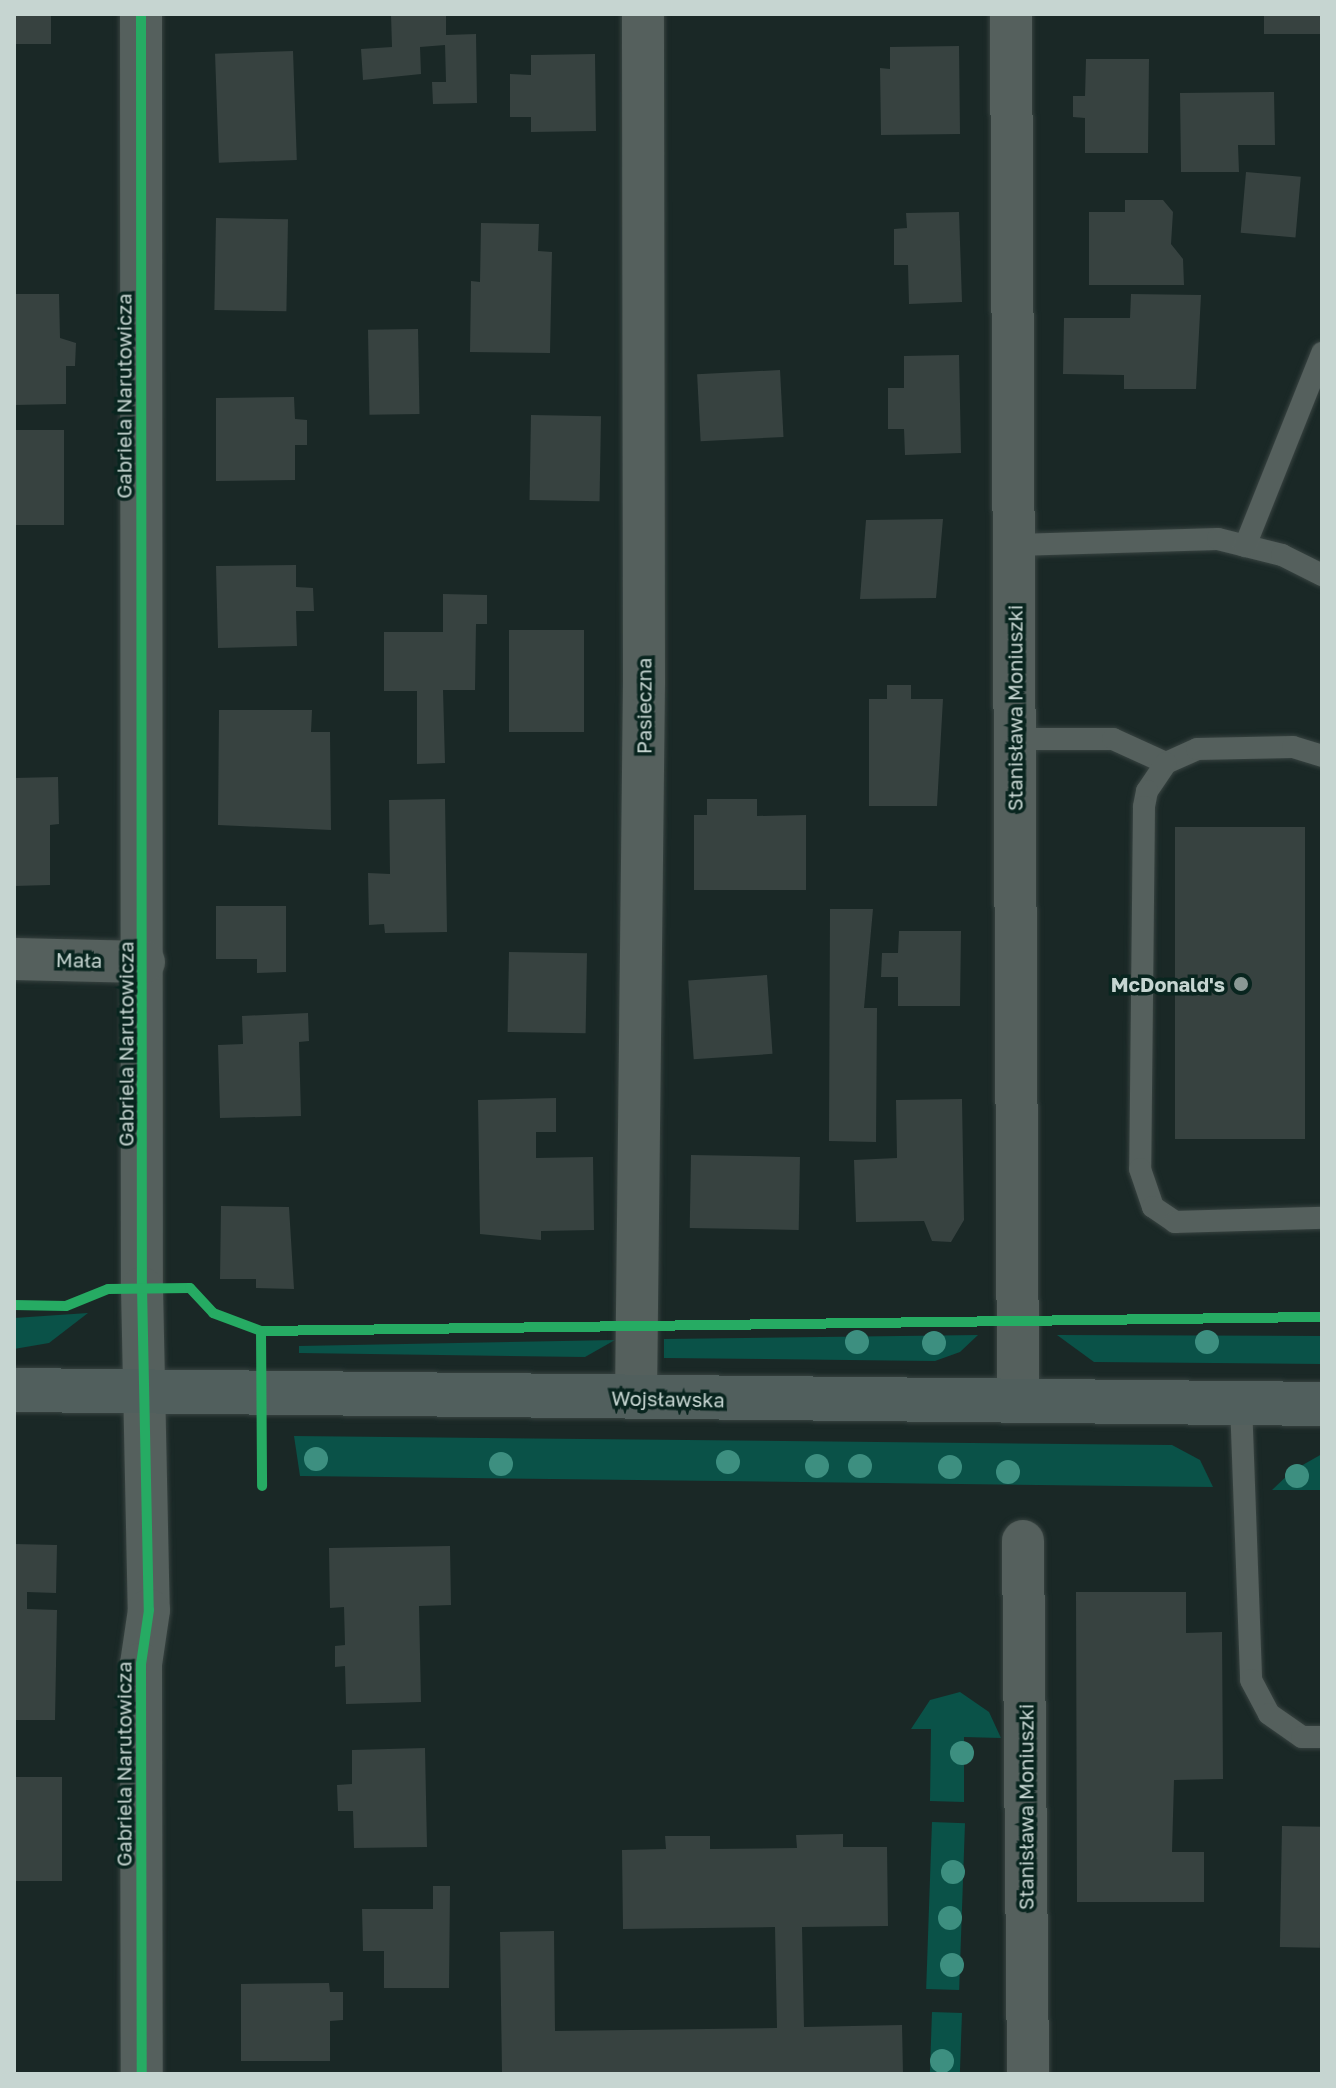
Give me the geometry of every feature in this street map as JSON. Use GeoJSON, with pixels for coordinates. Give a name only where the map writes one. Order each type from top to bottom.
{"type":"FeatureCollection","features":[{"type":"Feature","properties":{"kind":"street","name":"Gabriela Narutowicza"},"geometry":{"type":"LineString","coordinates":[[141,14],[144,1393],[149,1610],[141,1664],[142,2074]]}},
{"type":"Feature","properties":{"kind":"street","name":"Pasieczna"},"geometry":{"type":"LineString","coordinates":[[636,1398],[644,698],[643,14]]}},
{"type":"Feature","properties":{"kind":"street","name":"Stanisława Moniuszki"},"geometry":{"type":"LineString","coordinates":[[1011,14],[1018,1401]]}},
{"type":"Feature","properties":{"kind":"street","name":"Mała"},"geometry":{"type":"LineString","coordinates":[[14,959],[144,962]]}},
{"type":"Feature","properties":{"kind":"street","name":"Wojsławska"},"geometry":{"type":"LineString","coordinates":[[14,1390],[1322,1404]]}},
{"type":"Feature","properties":{"kind":"street","name":"Stanisława Moniuszki"},"geometry":{"type":"LineString","coordinates":[[1023,1541],[1028,2074]]}},
{"type":"Feature","properties":{"kind":"lane"},"geometry":{"type":"LineString","coordinates":[[1245,546],[1322,353]]}},
{"type":"Feature","properties":{"kind":"lane"},"geometry":{"type":"LineString","coordinates":[[1016,545],[1218,539],[1322,575]]}},
{"type":"Feature","properties":{"kind":"lane"},"geometry":{"type":"LineString","coordinates":[[1014,739],[1113,739],[1166,763]]}},
{"type":"Feature","properties":{"kind":"lane"},"geometry":{"type":"LineString","coordinates":[[1322,756],[1293,747],[1197,749],[1166,763],[1147,791],[1144,807],[1140,1169],[1153,1207],[1175,1222],[1322,1218]]}},
{"type":"Feature","properties":{"kind":"lane"},"geometry":{"type":"LineString","coordinates":[[1241,1403],[1251,1680],[1269,1714],[1302,1737],[1322,1737]]}},
{"type":"Feature","properties":{"kind":"green space"},"geometry":{"type":"Polygon","coordinates":[[[88,1313],[49,1343],[14,1349],[14,1318],[88,1313]]]}},
{"type":"Feature","properties":{"kind":"green space"},"geometry":{"type":"Polygon","coordinates":[[[978,1335],[960,1352],[935,1361],[664,1358],[664,1339],[978,1335]]]}},
{"type":"Feature","properties":{"kind":"green space"},"geometry":{"type":"Polygon","coordinates":[[[1057,1335],[1322,1336],[1322,1364],[1094,1362],[1057,1335]]]}},
{"type":"Feature","properties":{"kind":"green space"},"geometry":{"type":"Polygon","coordinates":[[[615,1340],[585,1357],[299,1353],[299,1346],[615,1340]]]}},
{"type":"Feature","properties":{"kind":"green space"},"geometry":{"type":"Polygon","coordinates":[[[294,1436],[1172,1445],[1200,1460],[1213,1487],[300,1476],[294,1436]]]}},
{"type":"Feature","properties":{"kind":"green space"},"geometry":{"type":"Polygon","coordinates":[[[1322,1454],[1322,1490],[1272,1490],[1292,1471],[1322,1454]]]}},
{"type":"Feature","properties":{"kind":"green space"},"geometry":{"type":"Polygon","coordinates":[[[960,1692],[989,1712],[1001,1738],[964,1737],[964,1802],[930,1801],[931,1729],[911,1729],[930,1700],[960,1692]]]}},
{"type":"Feature","properties":{"kind":"green space"},"geometry":{"type":"Polygon","coordinates":[[[932,1822],[965,1823],[959,1990],[926,1989],[932,1822]]]}},
{"type":"Feature","properties":{"kind":"green space"},"geometry":{"type":"Polygon","coordinates":[[[932,2012],[962,2013],[960,2074],[930,2074],[932,2012]]]}},
{"type":"Feature","properties":{"kind":"building"},"geometry":{"type":"Polygon","coordinates":[[[14,14],[51,14],[51,44],[14,44],[14,14]]]}},
{"type":"Feature","properties":{"kind":"building"},"geometry":{"type":"Polygon","coordinates":[[[391,14],[446,14],[446,35],[476,34],[477,103],[433,104],[432,82],[446,82],[445,45],[420,47],[421,74],[363,80],[361,49],[392,47],[391,14]]]}},
{"type":"Feature","properties":{"kind":"building"},"geometry":{"type":"Polygon","coordinates":[[[1264,14],[1322,14],[1322,34],[1264,34],[1264,14]]]}},
{"type":"Feature","properties":{"kind":"building"},"geometry":{"type":"Polygon","coordinates":[[[959,46],[960,134],[881,135],[880,68],[890,69],[890,47],[959,46]]]}},
{"type":"Feature","properties":{"kind":"building"},"geometry":{"type":"Polygon","coordinates":[[[293,51],[297,160],[219,163],[215,54],[293,51]]]}},
{"type":"Feature","properties":{"kind":"building"},"geometry":{"type":"Polygon","coordinates":[[[595,54],[596,131],[531,132],[531,117],[510,117],[510,74],[531,75],[531,55],[595,54]]]}},
{"type":"Feature","properties":{"kind":"building"},"geometry":{"type":"Polygon","coordinates":[[[1086,59],[1149,59],[1148,153],[1085,153],[1085,118],[1073,117],[1073,96],[1085,96],[1086,59]]]}},
{"type":"Feature","properties":{"kind":"building"},"geometry":{"type":"Polygon","coordinates":[[[1274,92],[1275,145],[1238,145],[1239,172],[1181,172],[1180,93],[1274,92]]]}},
{"type":"Feature","properties":{"kind":"building"},"geometry":{"type":"Polygon","coordinates":[[[1246,172],[1301,177],[1295,238],[1241,233],[1246,172]]]}},
{"type":"Feature","properties":{"kind":"building"},"geometry":{"type":"Polygon","coordinates":[[[1125,200],[1163,200],[1173,212],[1171,244],[1183,259],[1184,285],[1089,285],[1089,212],[1125,212],[1125,200]]]}},
{"type":"Feature","properties":{"kind":"building"},"geometry":{"type":"Polygon","coordinates":[[[959,212],[962,302],[909,304],[908,265],[894,265],[894,229],[907,228],[906,213],[959,212]]]}},
{"type":"Feature","properties":{"kind":"building"},"geometry":{"type":"Polygon","coordinates":[[[216,218],[288,219],[286,311],[214,310],[216,218]]]}},
{"type":"Feature","properties":{"kind":"building"},"geometry":{"type":"Polygon","coordinates":[[[481,223],[539,224],[538,251],[552,252],[550,353],[470,352],[471,281],[480,282],[481,223]]]}},
{"type":"Feature","properties":{"kind":"building"},"geometry":{"type":"Polygon","coordinates":[[[14,294],[59,294],[60,338],[76,343],[75,366],[66,366],[66,404],[14,405],[14,294]]]}},
{"type":"Feature","properties":{"kind":"building"},"geometry":{"type":"Polygon","coordinates":[[[1131,294],[1201,295],[1196,389],[1124,389],[1124,375],[1063,374],[1064,318],[1130,318],[1131,294]]]}},
{"type":"Feature","properties":{"kind":"building"},"geometry":{"type":"Polygon","coordinates":[[[418,329],[419,414],[369,415],[368,330],[418,329]]]}},
{"type":"Feature","properties":{"kind":"building"},"geometry":{"type":"Polygon","coordinates":[[[959,355],[961,453],[905,455],[904,429],[888,429],[888,388],[904,388],[904,356],[959,355]]]}},
{"type":"Feature","properties":{"kind":"building"},"geometry":{"type":"Polygon","coordinates":[[[780,370],[784,437],[701,441],[697,374],[780,370]]]}},
{"type":"Feature","properties":{"kind":"building"},"geometry":{"type":"Polygon","coordinates":[[[294,397],[295,419],[307,420],[307,445],[295,445],[295,480],[216,481],[216,398],[294,397]]]}},
{"type":"Feature","properties":{"kind":"building"},"geometry":{"type":"Polygon","coordinates":[[[531,415],[601,416],[600,501],[530,500],[531,415]]]}},
{"type":"Feature","properties":{"kind":"building"},"geometry":{"type":"Polygon","coordinates":[[[14,430],[64,430],[64,525],[14,525],[14,430]]]}},
{"type":"Feature","properties":{"kind":"building"},"geometry":{"type":"Polygon","coordinates":[[[943,519],[936,598],[860,599],[866,520],[943,519]]]}},
{"type":"Feature","properties":{"kind":"building"},"geometry":{"type":"Polygon","coordinates":[[[296,565],[296,587],[313,588],[314,611],[296,611],[297,646],[218,648],[216,566],[296,565]]]}},
{"type":"Feature","properties":{"kind":"building"},"geometry":{"type":"Polygon","coordinates":[[[443,594],[487,595],[487,624],[476,624],[475,690],[443,690],[445,763],[417,764],[417,691],[384,691],[384,632],[443,632],[443,594]]]}},
{"type":"Feature","properties":{"kind":"building"},"geometry":{"type":"Polygon","coordinates":[[[509,630],[584,630],[584,732],[509,732],[509,630]]]}},
{"type":"Feature","properties":{"kind":"building"},"geometry":{"type":"Polygon","coordinates":[[[887,685],[911,685],[911,699],[943,699],[937,806],[869,806],[869,699],[887,699],[887,685]]]}},
{"type":"Feature","properties":{"kind":"building"},"geometry":{"type":"Polygon","coordinates":[[[219,710],[312,710],[311,732],[330,732],[331,830],[218,825],[219,710]]]}},
{"type":"Feature","properties":{"kind":"building"},"geometry":{"type":"Polygon","coordinates":[[[58,777],[59,824],[50,825],[50,885],[14,886],[14,778],[58,777]]]}},
{"type":"Feature","properties":{"kind":"building"},"geometry":{"type":"Polygon","coordinates":[[[445,799],[447,932],[385,933],[384,924],[369,925],[368,873],[390,874],[389,800],[445,799]]]}},
{"type":"Feature","properties":{"kind":"building"},"geometry":{"type":"Polygon","coordinates":[[[707,799],[757,799],[757,816],[806,815],[806,890],[694,890],[694,815],[707,815],[707,799]]]}},
{"type":"Feature","properties":{"kind":"building","name":"McDonald's"},"geometry":{"type":"Polygon","coordinates":[[[1175,827],[1305,827],[1305,1139],[1175,1139],[1175,827]]]}},
{"type":"Feature","properties":{"kind":"building"},"geometry":{"type":"Polygon","coordinates":[[[216,906],[286,906],[286,972],[257,973],[257,959],[216,959],[216,906]]]}},
{"type":"Feature","properties":{"kind":"building"},"geometry":{"type":"Polygon","coordinates":[[[830,909],[873,909],[864,1008],[877,1008],[876,1142],[829,1141],[830,909]]]}},
{"type":"Feature","properties":{"kind":"building"},"geometry":{"type":"Polygon","coordinates":[[[899,931],[961,931],[960,1006],[898,1006],[898,977],[881,977],[882,953],[898,953],[899,931]]]}},
{"type":"Feature","properties":{"kind":"building"},"geometry":{"type":"Polygon","coordinates":[[[509,952],[587,953],[586,1033],[508,1032],[509,952]]]}},
{"type":"Feature","properties":{"kind":"building"},"geometry":{"type":"Polygon","coordinates":[[[767,975],[773,1054],[694,1059],[688,981],[767,975]]]}},
{"type":"Feature","properties":{"kind":"building"},"geometry":{"type":"Polygon","coordinates":[[[308,1013],[309,1041],[299,1042],[301,1116],[220,1118],[218,1045],[243,1044],[242,1016],[308,1013]]]}},
{"type":"Feature","properties":{"kind":"building"},"geometry":{"type":"Polygon","coordinates":[[[556,1098],[556,1132],[536,1132],[536,1158],[593,1157],[594,1230],[541,1231],[541,1240],[480,1234],[478,1100],[556,1098]]]}},
{"type":"Feature","properties":{"kind":"building"},"geometry":{"type":"Polygon","coordinates":[[[962,1099],[964,1220],[951,1242],[932,1241],[924,1221],[856,1222],[854,1160],[897,1158],[896,1100],[962,1099]]]}},
{"type":"Feature","properties":{"kind":"building"},"geometry":{"type":"Polygon","coordinates":[[[691,1155],[800,1157],[799,1230],[690,1228],[691,1155]]]}},
{"type":"Feature","properties":{"kind":"building"},"geometry":{"type":"Polygon","coordinates":[[[221,1206],[289,1207],[294,1289],[256,1288],[256,1279],[220,1279],[221,1206]]]}},
{"type":"Feature","properties":{"kind":"building"},"geometry":{"type":"Polygon","coordinates":[[[14,1544],[57,1545],[56,1593],[27,1592],[27,1609],[57,1610],[55,1720],[14,1720],[14,1544]]]}},
{"type":"Feature","properties":{"kind":"building"},"geometry":{"type":"Polygon","coordinates":[[[450,1546],[451,1605],[419,1606],[421,1702],[346,1704],[345,1666],[335,1667],[335,1646],[345,1645],[344,1607],[330,1608],[329,1548],[450,1546]]]}},
{"type":"Feature","properties":{"kind":"building"},"geometry":{"type":"Polygon","coordinates":[[[1076,1592],[1186,1592],[1186,1633],[1222,1632],[1223,1779],[1174,1780],[1172,1852],[1204,1852],[1204,1902],[1077,1902],[1076,1592]]]}},
{"type":"Feature","properties":{"kind":"building"},"geometry":{"type":"Polygon","coordinates":[[[425,1748],[427,1847],[354,1848],[353,1811],[338,1811],[337,1785],[352,1784],[352,1750],[425,1748]]]}},
{"type":"Feature","properties":{"kind":"building"},"geometry":{"type":"Polygon","coordinates":[[[14,1777],[62,1777],[62,1881],[14,1881],[14,1777]]]}},
{"type":"Feature","properties":{"kind":"building"},"geometry":{"type":"Polygon","coordinates":[[[1282,1826],[1322,1827],[1320,1948],[1280,1947],[1282,1826]]]}},
{"type":"Feature","properties":{"kind":"building"},"geometry":{"type":"Polygon","coordinates":[[[843,1834],[843,1847],[887,1847],[888,1926],[802,1927],[804,2027],[902,2025],[903,2074],[502,2074],[500,1932],[554,1931],[555,2031],[777,2028],[775,1927],[623,1929],[622,1850],[666,1849],[665,1836],[710,1836],[710,1849],[797,1848],[796,1835],[843,1834]]]}},
{"type":"Feature","properties":{"kind":"building"},"geometry":{"type":"Polygon","coordinates":[[[433,1886],[450,1886],[449,1988],[384,1988],[384,1951],[363,1951],[362,1909],[433,1909],[433,1886]]]}},
{"type":"Feature","properties":{"kind":"building"},"geometry":{"type":"Polygon","coordinates":[[[329,1983],[330,1992],[343,1992],[343,2020],[330,2021],[330,2061],[241,2061],[241,1984],[329,1983]]]}},
{"type":"Feature","properties":{"kind":"cycle path"},"geometry":{"type":"LineString","coordinates":[[141,14],[142,1288],[149,1610],[141,1664],[142,2074]]}},
{"type":"Feature","properties":{"kind":"cycle path"},"geometry":{"type":"LineString","coordinates":[[14,1305],[66,1306],[108,1289],[190,1288],[213,1313],[261,1331],[1322,1317]]}},
{"type":"Feature","properties":{"kind":"cycle path"},"geometry":{"type":"LineString","coordinates":[[261,1331],[262,1486]]}},
{"type":"Feature","properties":{"kind":"place","name":"McDonald's"},"geometry":{"type":"Point","coordinates":[1241,984]}}]}
